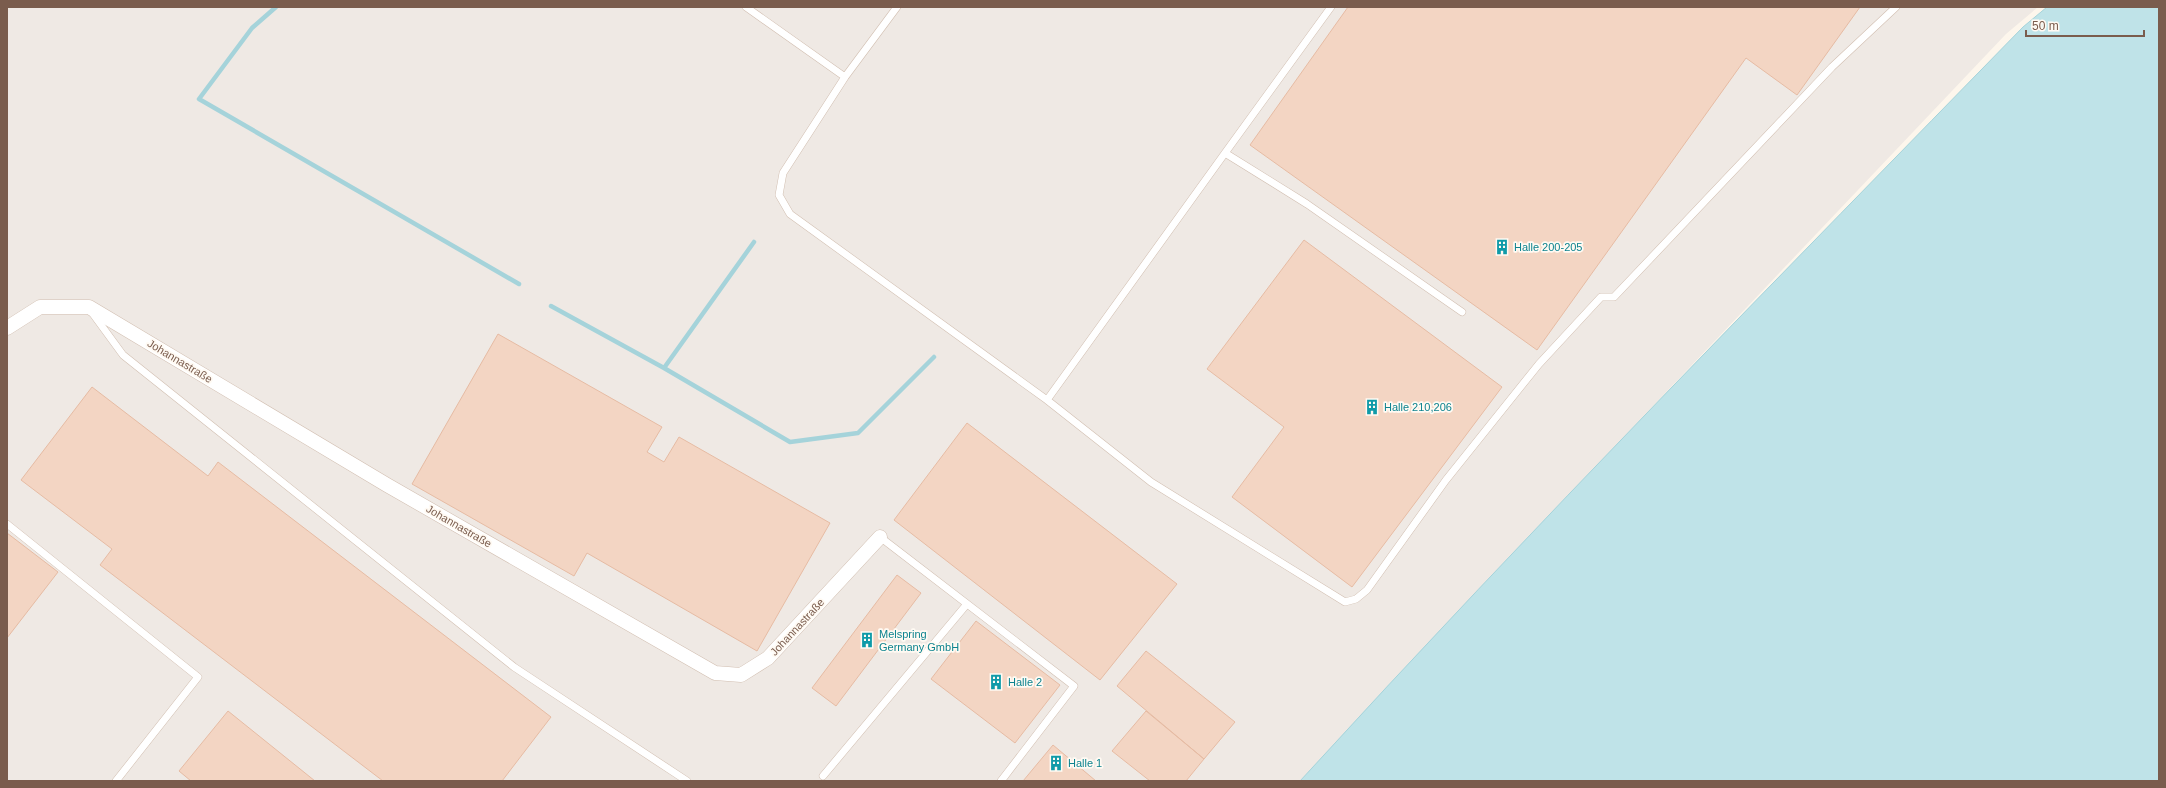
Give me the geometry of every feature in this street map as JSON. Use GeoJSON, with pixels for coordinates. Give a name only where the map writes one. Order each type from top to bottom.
{"type":"FeatureCollection","features":[{"type":"Feature","properties":{"kind":"street"},"geometry":{"type":"LineString","coordinates":[[7,328],[40,307],[89,307]]}},
{"type":"Feature","properties":{"kind":"street","name":"Johannastraße"},"geometry":{"type":"LineString","coordinates":[[89,307],[387,485],[715,673],[741,675],[768,658],[880,537]]}},
{"type":"Feature","properties":{"kind":"lane"},"geometry":{"type":"LineString","coordinates":[[746,7],[845,77]]}},
{"type":"Feature","properties":{"kind":"lane"},"geometry":{"type":"LineString","coordinates":[[898,7],[845,77],[783,173],[780,195],[790,214],[1047,400],[1151,482],[1344,602],[1356,599],[1367,590],[1446,480],[1539,364],[1601,297],[1614,297],[1832,67],[1896,7]]}},
{"type":"Feature","properties":{"kind":"lane"},"geometry":{"type":"LineString","coordinates":[[1047,400],[1331,7]]}},
{"type":"Feature","properties":{"kind":"lane"},"geometry":{"type":"LineString","coordinates":[[1225,153],[1307,204],[1462,312]]}},
{"type":"Feature","properties":{"kind":"lane"},"geometry":{"type":"LineString","coordinates":[[89,307],[123,354],[514,667],[687,781]]}},
{"type":"Feature","properties":{"kind":"lane"},"geometry":{"type":"LineString","coordinates":[[7,524],[198,677],[116,781]]}},
{"type":"Feature","properties":{"kind":"lane"},"geometry":{"type":"LineString","coordinates":[[880,537],[1074,686],[1001,781]]}},
{"type":"Feature","properties":{"kind":"lane"},"geometry":{"type":"LineString","coordinates":[[823,776],[967,604]]}},
{"type":"Feature","properties":{"kind":"shaded area"},"geometry":{"type":"Polygon","coordinates":[[[7,7],[2038,7],[2006,34],[1394,679],[1300,781],[7,781],[7,7]]]}},
{"type":"Feature","properties":{"kind":"water"},"geometry":{"type":"Polygon","coordinates":[[[2047,7],[2159,7],[2159,781],[1300,781],[1478,590],[1658,401],[2023,27],[2047,7]]]}},
{"type":"Feature","properties":{"kind":"building","name":"Halle 200-205"},"geometry":{"type":"Polygon","coordinates":[[[1348,7],[1860,7],[1797,95],[1746,58],[1537,350],[1250,145],[1348,7]]]}},
{"type":"Feature","properties":{"kind":"building","name":"Halle 210,206"},"geometry":{"type":"Polygon","coordinates":[[[1304,240],[1502,387],[1352,587],[1232,497],[1284,427],[1207,369],[1304,240]]]}},
{"type":"Feature","properties":{"kind":"building"},"geometry":{"type":"Polygon","coordinates":[[[498,334],[662,427],[647,452],[664,462],[679,437],[830,523],[757,651],[587,553],[574,576],[412,484],[498,334]]]}},
{"type":"Feature","properties":{"kind":"building"},"geometry":{"type":"Polygon","coordinates":[[[92,387],[208,476],[218,462],[551,717],[502,781],[383,781],[100,565],[112,549],[21,480],[92,387]]]}},
{"type":"Feature","properties":{"kind":"building"},"geometry":{"type":"Polygon","coordinates":[[[967,423],[1177,584],[1100,680],[894,520],[967,423]]]}},
{"type":"Feature","properties":{"kind":"building"},"geometry":{"type":"Polygon","coordinates":[[[7,533],[58,572],[7,638],[7,533]]]}},
{"type":"Feature","properties":{"kind":"building","name":"Melspring Germany GmbH"},"geometry":{"type":"Polygon","coordinates":[[[897,575],[921,593],[836,706],[812,688],[897,575]]]}},
{"type":"Feature","properties":{"kind":"building","name":"Halle 2"},"geometry":{"type":"Polygon","coordinates":[[[976,621],[1060,685],[1015,743],[931,679],[976,621]]]}},
{"type":"Feature","properties":{"kind":"building"},"geometry":{"type":"Polygon","coordinates":[[[1146,651],[1235,722],[1204,759],[1117,686],[1146,651]]]}},
{"type":"Feature","properties":{"kind":"building"},"geometry":{"type":"Polygon","coordinates":[[[228,711],[315,781],[191,781],[179,771],[228,711]]]}},
{"type":"Feature","properties":{"kind":"building"},"geometry":{"type":"Polygon","coordinates":[[[1146,711],[1204,759],[1186,781],[1150,781],[1112,751],[1146,711]]]}},
{"type":"Feature","properties":{"kind":"building","name":"Halle 1"},"geometry":{"type":"Polygon","coordinates":[[[1053,745],[1096,781],[1023,781],[1053,745]]]}},
{"type":"Feature","properties":{"kind":"waterway"},"geometry":{"type":"LineString","coordinates":[[276,7],[252,28],[199,99],[519,284]]}},
{"type":"Feature","properties":{"kind":"waterway"},"geometry":{"type":"LineString","coordinates":[[664,368],[754,242]]}},
{"type":"Feature","properties":{"kind":"waterway"},"geometry":{"type":"LineString","coordinates":[[551,306],[664,368],[790,442],[858,433],[934,357]]}},
{"type":"Feature","properties":{"kind":"place","name":"Halle 200-205"},"geometry":{"type":"Point","coordinates":[1502,247]}},
{"type":"Feature","properties":{"kind":"place","name":"Halle 210,206"},"geometry":{"type":"Point","coordinates":[1372,407]}},
{"type":"Feature","properties":{"kind":"place","name":"Melspring Germany GmbH"},"geometry":{"type":"Point","coordinates":[867,640]}},
{"type":"Feature","properties":{"kind":"place","name":"Halle 2"},"geometry":{"type":"Point","coordinates":[996,682]}},
{"type":"Feature","properties":{"kind":"place","name":"Halle 1"},"geometry":{"type":"Point","coordinates":[1056,763]}}]}
